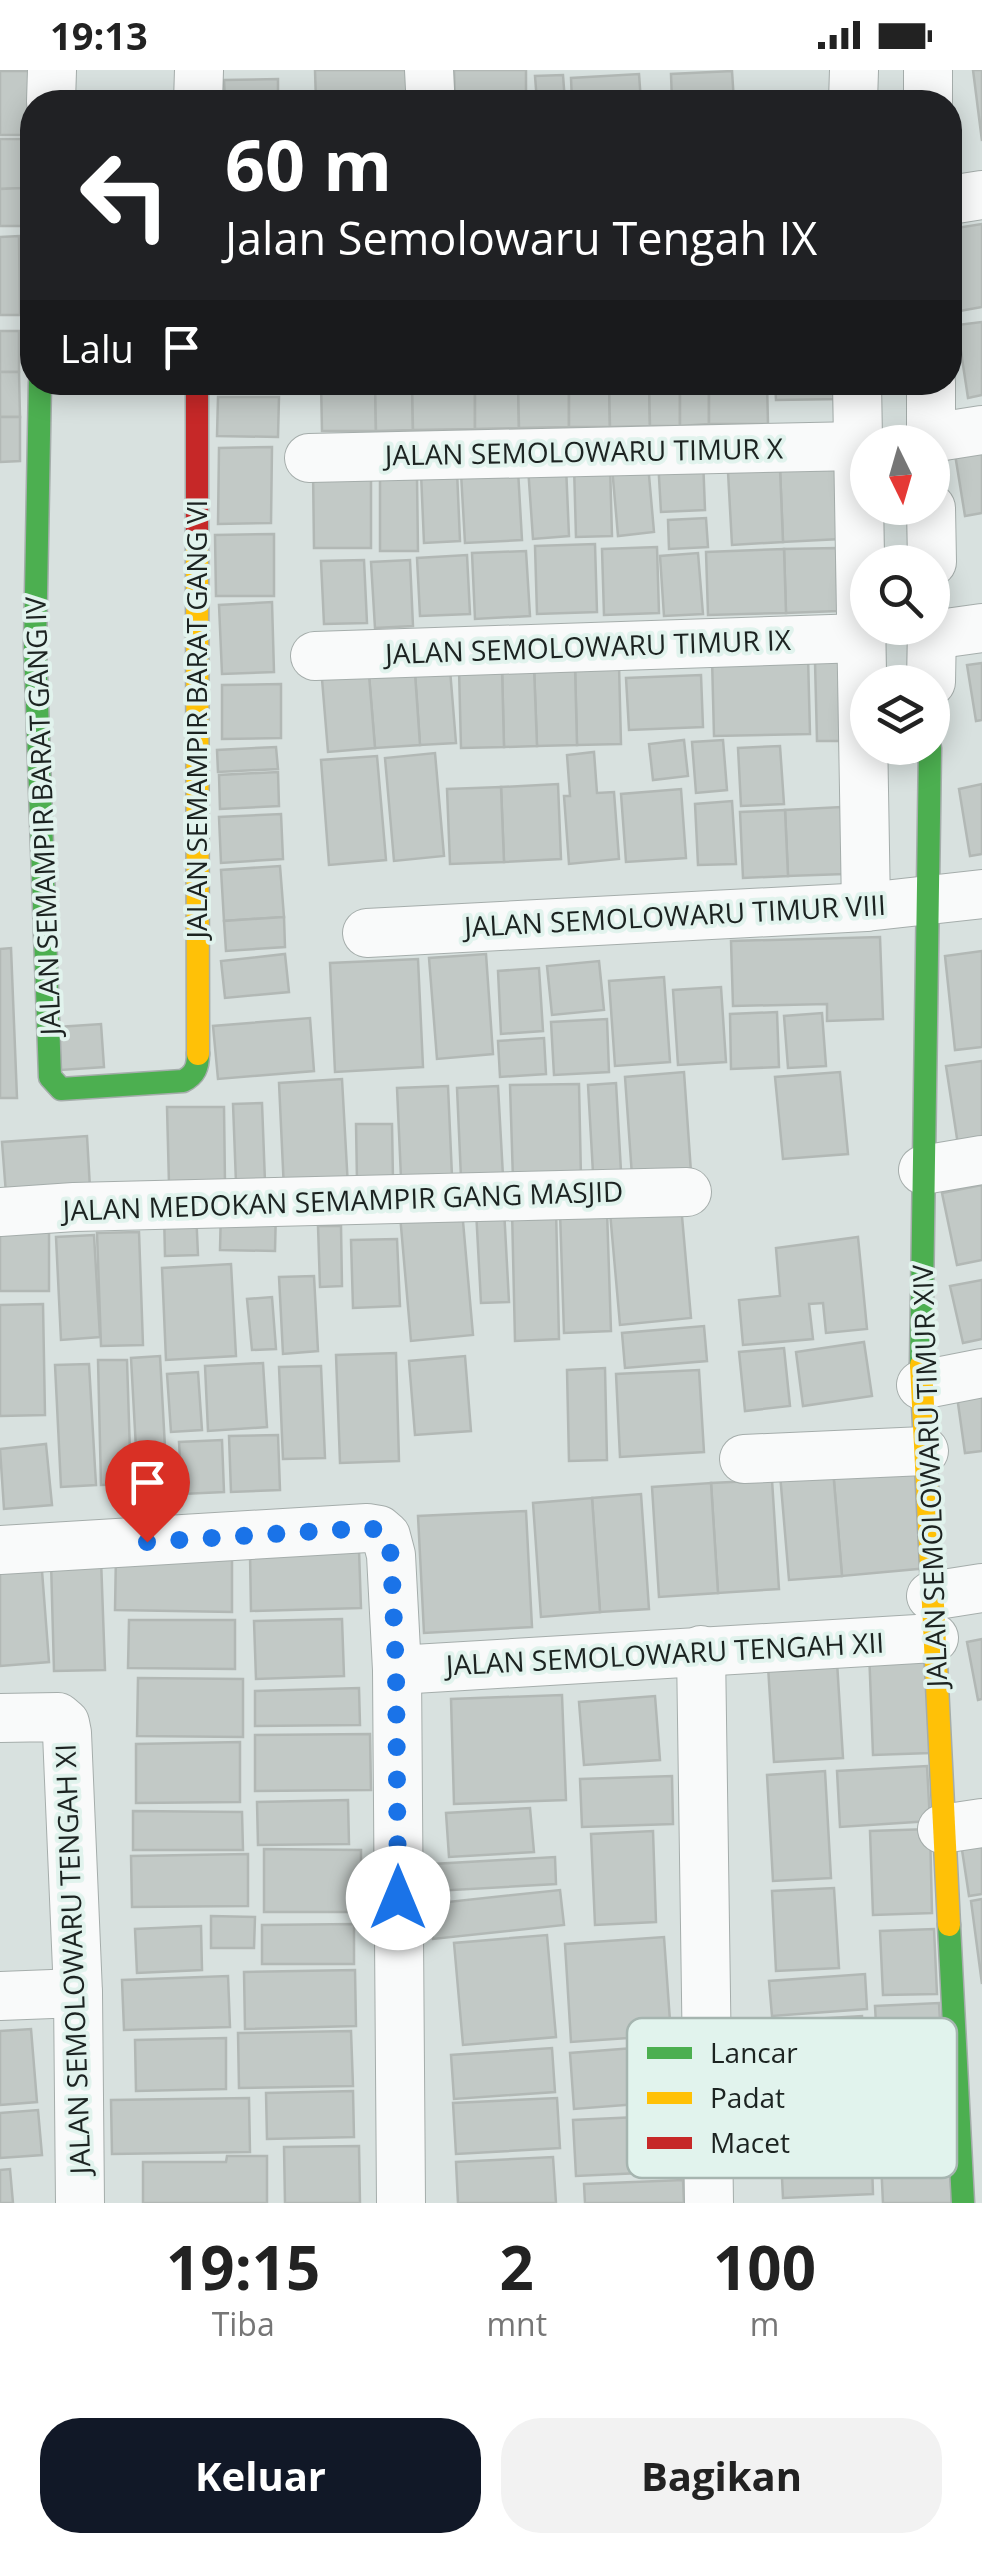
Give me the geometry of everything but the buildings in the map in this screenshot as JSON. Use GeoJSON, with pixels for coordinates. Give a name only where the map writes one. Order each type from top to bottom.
{"type":"FeatureCollection","features":[{"type":"Feature","properties":{"kind":"street","name":"JALAN SEMAMPIR BARAT GANG IV"},"geometry":{"type":"LineString","coordinates":[[40,395],[36,646],[50,1077],[61,1088],[183,1081],[196,1071],[198,1055]]}},
{"type":"Feature","properties":{"kind":"street","name":"JALAN SEMAMPIR BARAT GANG VI"},"geometry":{"type":"LineString","coordinates":[[197,395],[198,1055]]}},
{"type":"Feature","properties":{"kind":"street"},"geometry":{"type":"LineString","coordinates":[[857,395],[858,425]]}},
{"type":"Feature","properties":{"kind":"street"},"geometry":{"type":"LineString","coordinates":[[930,395],[931,425]]}},
{"type":"Feature","properties":{"kind":"street"},"geometry":{"type":"LineString","coordinates":[[950,436],[982,430]]}},
{"type":"Feature","properties":{"kind":"street","name":"JALAN SEMOLOWARU TIMUR X"},"geometry":{"type":"LineString","coordinates":[[310,458],[850,446]]}},
{"type":"Feature","properties":{"kind":"street"},"geometry":{"type":"LineString","coordinates":[[950,630],[982,628]]}},
{"type":"Feature","properties":{"kind":"street","name":"JALAN SEMOLOWARU TIMUR IX"},"geometry":{"type":"LineString","coordinates":[[315,656],[850,638]]}},
{"type":"Feature","properties":{"kind":"street"},"geometry":{"type":"LineString","coordinates":[[862,645],[866,907]]}},
{"type":"Feature","properties":{"kind":"street","name":"JALAN SEMOLOWARU TIMUR XIV"},"geometry":{"type":"LineString","coordinates":[[930,765],[921,1385],[933,1617],[962,1826],[967,2026],[963,2203]]}},
{"type":"Feature","properties":{"kind":"street","name":"JALAN SEMOLOWARU TIMUR VIII"},"geometry":{"type":"LineString","coordinates":[[367,933],[866,907],[982,894]]}},
{"type":"Feature","properties":{"kind":"street"},"geometry":{"type":"LineString","coordinates":[[923,1170],[982,1160]]}},
{"type":"Feature","properties":{"kind":"street","name":"JALAN MEDOKAN SEMAMPIR GANG MASJID"},"geometry":{"type":"LineString","coordinates":[[0,1212],[687,1192]]}},
{"type":"Feature","properties":{"kind":"street"},"geometry":{"type":"LineString","coordinates":[[921,1385],[982,1373]]}},
{"type":"Feature","properties":{"kind":"street"},"geometry":{"type":"LineString","coordinates":[[744,1460],[924,1451]]}},
{"type":"Feature","properties":{"kind":"street"},"geometry":{"type":"LineString","coordinates":[[0,1550],[374,1528],[386,1536],[390,1547],[396,1670],[401,2203]]}},
{"type":"Feature","properties":{"kind":"street","name":"JALAN SEMOLOWARU TENGAH XII"},"geometry":{"type":"LineString","coordinates":[[396,1670],[701,1650],[933,1617],[982,1588]]}},
{"type":"Feature","properties":{"kind":"street"},"geometry":{"type":"LineString","coordinates":[[701,1650],[707,2018]]}},
{"type":"Feature","properties":{"kind":"street","name":"JALAN SEMOLOWARU TENGAH XI"},"geometry":{"type":"LineString","coordinates":[[0,1718],[49,1715],[62,1720],[66,1727],[78,1993],[80,2203]]}},
{"type":"Feature","properties":{"kind":"street"},"geometry":{"type":"LineString","coordinates":[[0,1996],[78,1993]]}},
{"type":"Feature","properties":{"kind":"street"},"geometry":{"type":"LineString","coordinates":[[710,2178],[710,2203]]}},
{"type":"Feature","properties":{"kind":"traffic: fast"},"geometry":{"type":"LineString","coordinates":[[40,395],[35,646],[50,1077],[61,1089],[183,1081],[195,1070],[198,1054]]}},
{"type":"Feature","properties":{"kind":"traffic: fast"},"geometry":{"type":"LineString","coordinates":[[921,1365],[930,765]]}},
{"type":"Feature","properties":{"kind":"traffic: fast"},"geometry":{"type":"LineString","coordinates":[[949,1925],[954,2018]]}},
{"type":"Feature","properties":{"kind":"traffic: fast"},"geometry":{"type":"LineString","coordinates":[[957,2084],[963,2203]]}},
{"type":"Feature","properties":{"kind":"traffic: slow"},"geometry":{"type":"LineString","coordinates":[[197,536],[198,1054]]}},
{"type":"Feature","properties":{"kind":"traffic: slow"},"geometry":{"type":"LineString","coordinates":[[921,1365],[949,1925]]}},
{"type":"Feature","properties":{"kind":"traffic: jam"},"geometry":{"type":"LineString","coordinates":[[197,395],[197,536]]}},
{"type":"Feature","properties":{"kind":"route"},"geometry":{"type":"LineString","coordinates":[[147,1542],[367,1528],[386,1536],[391,1555],[396,1670],[398,1898]]}}]}
